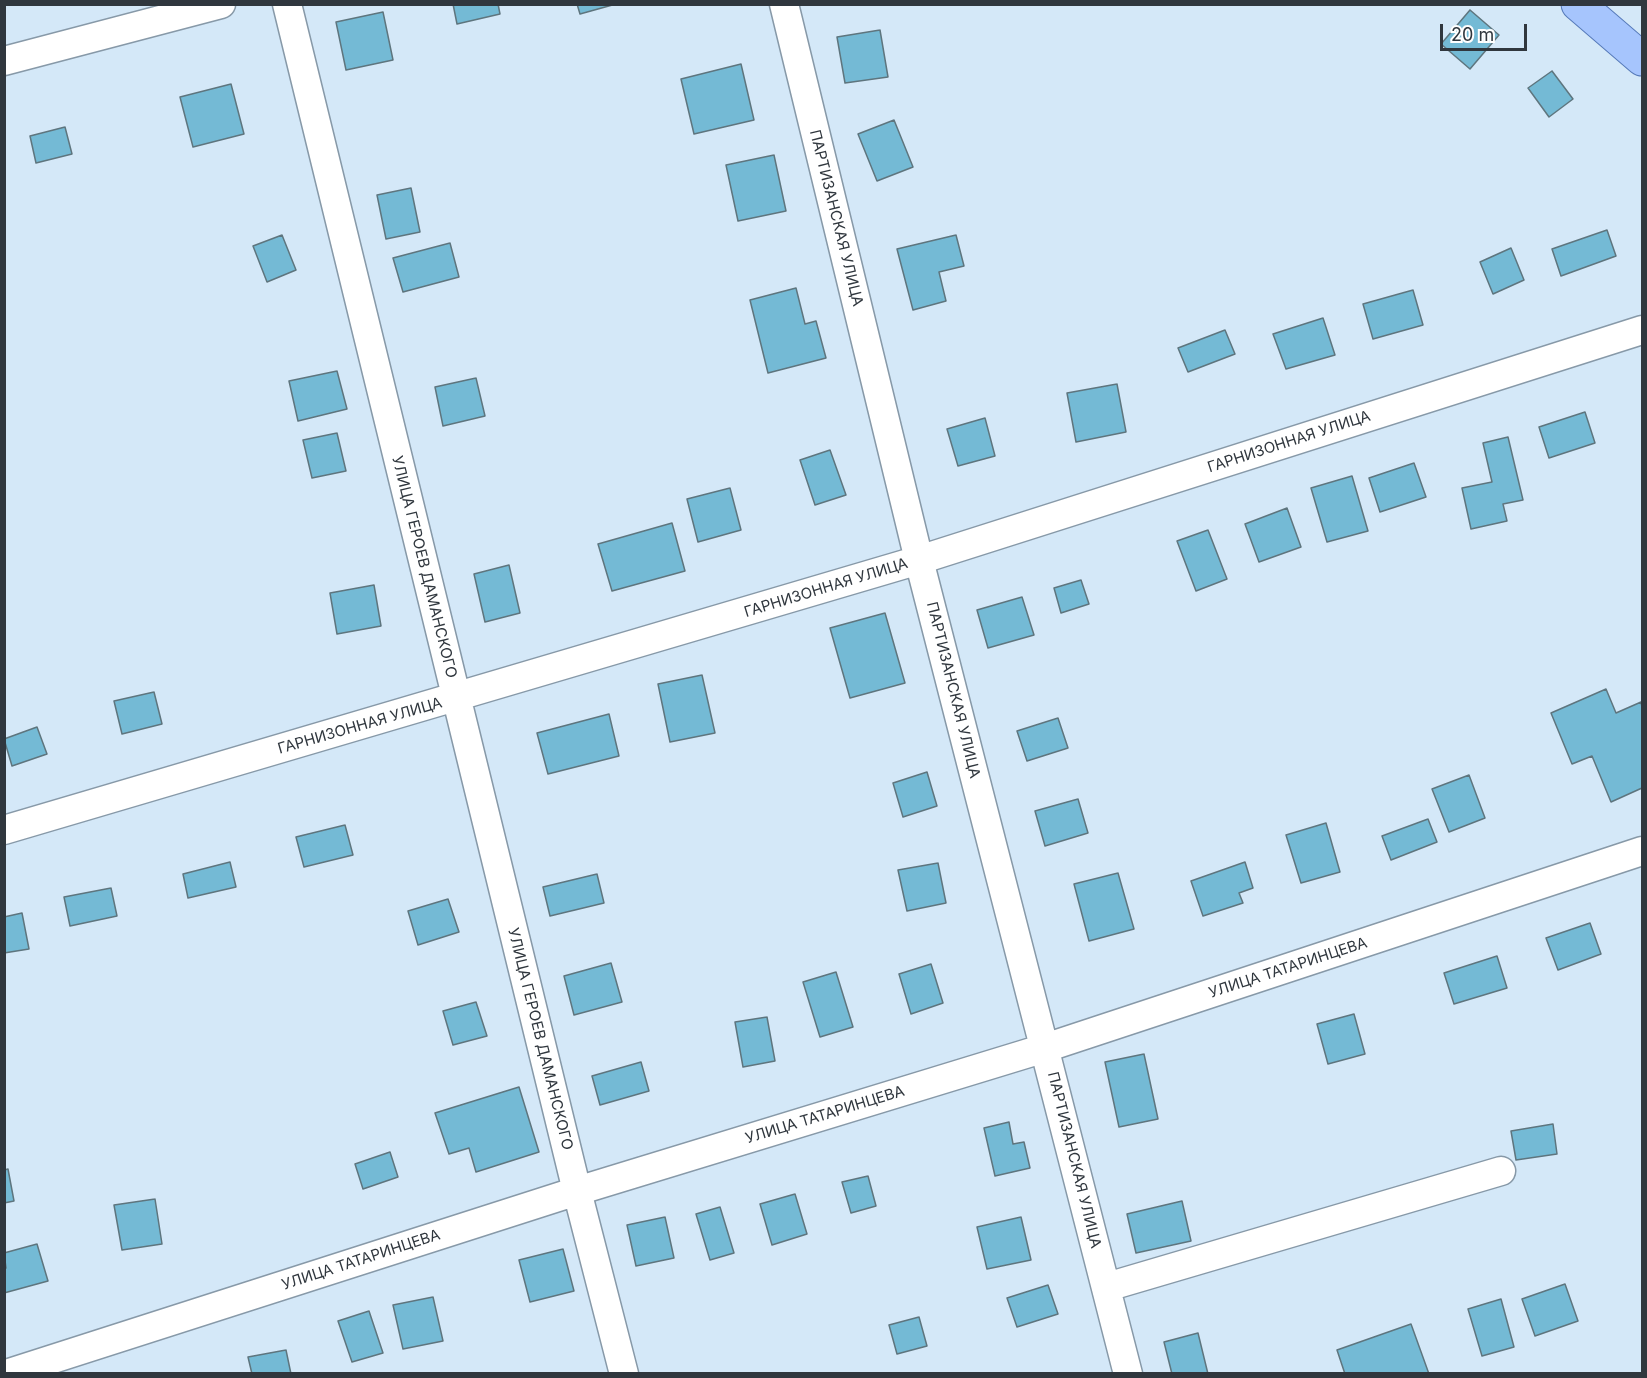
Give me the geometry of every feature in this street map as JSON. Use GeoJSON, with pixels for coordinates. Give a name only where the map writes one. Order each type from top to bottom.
{"type":"FeatureCollection","features":[{"type":"Feature","properties":{"kind":"main road"},"geometry":{"type":"LineString","coordinates":[[1578,4],[1642,59]]}},
{"type":"Feature","properties":{"kind":"street"},"geometry":{"type":"LineString","coordinates":[[4,60],[221,4]]}},
{"type":"Feature","properties":{"kind":"street","name":"УЛИЦА ГЕРОЕВ ДАМАНСКОГО"},"geometry":{"type":"LineString","coordinates":[[287,4],[577,1191],[624,1374]]}},
{"type":"Feature","properties":{"kind":"street","name":"ПАРТИЗАНСКАЯ УЛИЦА"},"geometry":{"type":"LineString","coordinates":[[784,4],[920,560],[1128,1374]]}},
{"type":"Feature","properties":{"kind":"street","name":"ГАРНИЗОННАЯ УЛИЦА"},"geometry":{"type":"LineString","coordinates":[[4,830],[920,560],[1642,330]]}},
{"type":"Feature","properties":{"kind":"street","name":"УЛИЦА ТАТАРИНЦЕВА"},"geometry":{"type":"LineString","coordinates":[[6,1374],[577,1191],[1045,1048],[1642,851]]}},
{"type":"Feature","properties":{"kind":"street"},"geometry":{"type":"LineString","coordinates":[[1107,1287],[1501,1171]]}},
{"type":"Feature","properties":{"kind":"building"},"geometry":{"type":"Polygon","coordinates":[[[453,4],[498,4],[500,14],[457,24],[453,4]]]}},
{"type":"Feature","properties":{"kind":"building"},"geometry":{"type":"Polygon","coordinates":[[[577,4],[616,4],[580,14],[577,4]]]}},
{"type":"Feature","properties":{"kind":"building"},"geometry":{"type":"Polygon","coordinates":[[[1470,10],[1499,35],[1470,69],[1441,44],[1470,10]]]}},
{"type":"Feature","properties":{"kind":"building"},"geometry":{"type":"Polygon","coordinates":[[[383,12],[393,60],[346,70],[336,22],[383,12]]]}},
{"type":"Feature","properties":{"kind":"building"},"geometry":{"type":"Polygon","coordinates":[[[880,30],[888,77],[845,83],[837,37],[880,30]]]}},
{"type":"Feature","properties":{"kind":"building"},"geometry":{"type":"Polygon","coordinates":[[[741,64],[754,120],[694,134],[681,79],[741,64]]]}},
{"type":"Feature","properties":{"kind":"building"},"geometry":{"type":"Polygon","coordinates":[[[1552,71],[1573,99],[1549,117],[1528,88],[1552,71]]]}},
{"type":"Feature","properties":{"kind":"building"},"geometry":{"type":"Polygon","coordinates":[[[231,84],[244,134],[193,147],[180,97],[231,84]]]}},
{"type":"Feature","properties":{"kind":"building"},"geometry":{"type":"Polygon","coordinates":[[[894,120],[913,167],[877,181],[858,134],[894,120]]]}},
{"type":"Feature","properties":{"kind":"building"},"geometry":{"type":"Polygon","coordinates":[[[65,127],[72,154],[36,163],[30,136],[65,127]]]}},
{"type":"Feature","properties":{"kind":"building"},"geometry":{"type":"Polygon","coordinates":[[[774,155],[786,211],[738,221],[726,165],[774,155]]]}},
{"type":"Feature","properties":{"kind":"building"},"geometry":{"type":"Polygon","coordinates":[[[411,188],[420,232],[386,239],[377,195],[411,188]]]}},
{"type":"Feature","properties":{"kind":"building"},"geometry":{"type":"Polygon","coordinates":[[[1607,230],[1616,256],[1561,276],[1552,249],[1607,230]]]}},
{"type":"Feature","properties":{"kind":"building"},"geometry":{"type":"Polygon","coordinates":[[[282,235],[296,270],[267,282],[253,246],[282,235]]]}},
{"type":"Feature","properties":{"kind":"building"},"geometry":{"type":"Polygon","coordinates":[[[956,235],[964,266],[939,272],[946,301],[913,310],[897,249],[956,235]]]}},
{"type":"Feature","properties":{"kind":"building"},"geometry":{"type":"Polygon","coordinates":[[[450,243],[459,277],[403,292],[393,258],[450,243]]]}},
{"type":"Feature","properties":{"kind":"building"},"geometry":{"type":"Polygon","coordinates":[[[1511,248],[1524,280],[1493,294],[1480,262],[1511,248]]]}},
{"type":"Feature","properties":{"kind":"building"},"geometry":{"type":"Polygon","coordinates":[[[796,288],[805,324],[816,321],[826,358],[768,373],[750,300],[796,288]]]}},
{"type":"Feature","properties":{"kind":"building"},"geometry":{"type":"Polygon","coordinates":[[[1413,290],[1423,325],[1373,339],[1363,304],[1413,290]]]}},
{"type":"Feature","properties":{"kind":"building"},"geometry":{"type":"Polygon","coordinates":[[[1323,318],[1335,355],[1286,369],[1273,334],[1323,318]]]}},
{"type":"Feature","properties":{"kind":"building"},"geometry":{"type":"Polygon","coordinates":[[[1225,330],[1235,354],[1188,372],[1178,348],[1225,330]]]}},
{"type":"Feature","properties":{"kind":"building"},"geometry":{"type":"Polygon","coordinates":[[[337,371],[347,409],[298,421],[289,381],[337,371]]]}},
{"type":"Feature","properties":{"kind":"building"},"geometry":{"type":"Polygon","coordinates":[[[476,378],[485,416],[443,426],[435,387],[476,378]]]}},
{"type":"Feature","properties":{"kind":"building"},"geometry":{"type":"Polygon","coordinates":[[[1117,384],[1126,432],[1076,442],[1067,393],[1117,384]]]}},
{"type":"Feature","properties":{"kind":"building"},"geometry":{"type":"Polygon","coordinates":[[[1585,412],[1595,443],[1549,458],[1539,427],[1585,412]]]}},
{"type":"Feature","properties":{"kind":"building"},"geometry":{"type":"Polygon","coordinates":[[[985,418],[995,456],[958,466],[947,429],[985,418]]]}},
{"type":"Feature","properties":{"kind":"building"},"geometry":{"type":"Polygon","coordinates":[[[337,433],[346,471],[312,478],[303,440],[337,433]]]}},
{"type":"Feature","properties":{"kind":"building"},"geometry":{"type":"Polygon","coordinates":[[[1508,437],[1523,500],[1503,504],[1507,521],[1471,529],[1462,488],[1492,482],[1483,443],[1508,437]]]}},
{"type":"Feature","properties":{"kind":"building"},"geometry":{"type":"Polygon","coordinates":[[[830,450],[846,495],[815,505],[800,460],[830,450]]]}},
{"type":"Feature","properties":{"kind":"building"},"geometry":{"type":"Polygon","coordinates":[[[1414,463],[1426,497],[1380,512],[1369,478],[1414,463]]]}},
{"type":"Feature","properties":{"kind":"building"},"geometry":{"type":"Polygon","coordinates":[[[1352,476],[1368,531],[1327,542],[1311,488],[1352,476]]]}},
{"type":"Feature","properties":{"kind":"building"},"geometry":{"type":"Polygon","coordinates":[[[730,488],[741,530],[698,542],[687,499],[730,488]]]}},
{"type":"Feature","properties":{"kind":"building"},"geometry":{"type":"Polygon","coordinates":[[[1287,508],[1301,547],[1259,562],[1245,524],[1287,508]]]}},
{"type":"Feature","properties":{"kind":"building"},"geometry":{"type":"Polygon","coordinates":[[[672,523],[685,571],[612,591],[598,544],[672,523]]]}},
{"type":"Feature","properties":{"kind":"building"},"geometry":{"type":"Polygon","coordinates":[[[1208,530],[1227,579],[1196,591],[1177,541],[1208,530]]]}},
{"type":"Feature","properties":{"kind":"building"},"geometry":{"type":"Polygon","coordinates":[[[509,565],[520,613],[485,622],[474,574],[509,565]]]}},
{"type":"Feature","properties":{"kind":"building"},"geometry":{"type":"Polygon","coordinates":[[[1081,580],[1089,604],[1061,613],[1054,588],[1081,580]]]}},
{"type":"Feature","properties":{"kind":"building"},"geometry":{"type":"Polygon","coordinates":[[[374,585],[381,626],[337,634],[330,593],[374,585]]]}},
{"type":"Feature","properties":{"kind":"building"},"geometry":{"type":"Polygon","coordinates":[[[1022,597],[1034,635],[988,648],[977,610],[1022,597]]]}},
{"type":"Feature","properties":{"kind":"building"},"geometry":{"type":"Polygon","coordinates":[[[885,613],[905,683],[850,698],[830,628],[885,613]]]}},
{"type":"Feature","properties":{"kind":"building"},"geometry":{"type":"Polygon","coordinates":[[[702,675],[715,733],[670,742],[658,684],[702,675]]]}},
{"type":"Feature","properties":{"kind":"building"},"geometry":{"type":"Polygon","coordinates":[[[1606,689],[1616,713],[1641,702],[1642,707],[1642,788],[1611,802],[1592,756],[1572,764],[1551,713],[1606,689]]]}},
{"type":"Feature","properties":{"kind":"building"},"geometry":{"type":"Polygon","coordinates":[[[154,692],[162,724],[122,734],[114,701],[154,692]]]}},
{"type":"Feature","properties":{"kind":"building"},"geometry":{"type":"Polygon","coordinates":[[[609,714],[619,756],[548,774],[537,733],[609,714]]]}},
{"type":"Feature","properties":{"kind":"building"},"geometry":{"type":"Polygon","coordinates":[[[1058,718],[1068,748],[1027,761],[1017,731],[1058,718]]]}},
{"type":"Feature","properties":{"kind":"building"},"geometry":{"type":"Polygon","coordinates":[[[37,727],[47,754],[12,766],[4,739],[37,727]]]}},
{"type":"Feature","properties":{"kind":"building"},"geometry":{"type":"Polygon","coordinates":[[[927,772],[937,806],[903,817],[893,783],[927,772]]]}},
{"type":"Feature","properties":{"kind":"building"},"geometry":{"type":"Polygon","coordinates":[[[1469,775],[1485,818],[1449,832],[1432,789],[1469,775]]]}},
{"type":"Feature","properties":{"kind":"building"},"geometry":{"type":"Polygon","coordinates":[[[1078,799],[1088,833],[1045,846],[1035,811],[1078,799]]]}},
{"type":"Feature","properties":{"kind":"building"},"geometry":{"type":"Polygon","coordinates":[[[1428,819],[1437,842],[1391,860],[1382,836],[1428,819]]]}},
{"type":"Feature","properties":{"kind":"building"},"geometry":{"type":"Polygon","coordinates":[[[1326,823],[1340,872],[1301,883],[1286,835],[1326,823]]]}},
{"type":"Feature","properties":{"kind":"building"},"geometry":{"type":"Polygon","coordinates":[[[345,825],[353,855],[304,867],[296,837],[345,825]]]}},
{"type":"Feature","properties":{"kind":"building"},"geometry":{"type":"Polygon","coordinates":[[[230,862],[236,887],[188,898],[183,874],[230,862]]]}},
{"type":"Feature","properties":{"kind":"building"},"geometry":{"type":"Polygon","coordinates":[[[1245,862],[1253,888],[1239,893],[1243,903],[1203,916],[1191,881],[1245,862]]]}},
{"type":"Feature","properties":{"kind":"building"},"geometry":{"type":"Polygon","coordinates":[[[938,863],[946,903],[907,911],[898,870],[938,863]]]}},
{"type":"Feature","properties":{"kind":"building"},"geometry":{"type":"Polygon","coordinates":[[[1118,873],[1134,929],[1089,941],[1074,884],[1118,873]]]}},
{"type":"Feature","properties":{"kind":"building"},"geometry":{"type":"Polygon","coordinates":[[[597,874],[604,903],[550,916],[543,887],[597,874]]]}},
{"type":"Feature","properties":{"kind":"building"},"geometry":{"type":"Polygon","coordinates":[[[111,888],[117,916],[70,926],[64,897],[111,888]]]}},
{"type":"Feature","properties":{"kind":"building"},"geometry":{"type":"Polygon","coordinates":[[[448,899],[459,932],[418,945],[408,911],[448,899]]]}},
{"type":"Feature","properties":{"kind":"building"},"geometry":{"type":"Polygon","coordinates":[[[22,913],[29,949],[4,953],[4,917],[22,913]]]}},
{"type":"Feature","properties":{"kind":"building"},"geometry":{"type":"Polygon","coordinates":[[[1590,923],[1601,954],[1558,970],[1546,938],[1590,923]]]}},
{"type":"Feature","properties":{"kind":"building"},"geometry":{"type":"Polygon","coordinates":[[[1497,956],[1507,988],[1454,1004],[1444,973],[1497,956]]]}},
{"type":"Feature","properties":{"kind":"building"},"geometry":{"type":"Polygon","coordinates":[[[611,963],[622,1002],[574,1015],[564,976],[611,963]]]}},
{"type":"Feature","properties":{"kind":"building"},"geometry":{"type":"Polygon","coordinates":[[[931,964],[943,1003],[911,1014],[899,974],[931,964]]]}},
{"type":"Feature","properties":{"kind":"building"},"geometry":{"type":"Polygon","coordinates":[[[836,972],[853,1027],[820,1037],[803,982],[836,972]]]}},
{"type":"Feature","properties":{"kind":"building"},"geometry":{"type":"Polygon","coordinates":[[[476,1002],[487,1036],[453,1045],[443,1011],[476,1002]]]}},
{"type":"Feature","properties":{"kind":"building"},"geometry":{"type":"Polygon","coordinates":[[[1354,1014],[1365,1054],[1328,1064],[1317,1024],[1354,1014]]]}},
{"type":"Feature","properties":{"kind":"building"},"geometry":{"type":"Polygon","coordinates":[[[767,1017],[775,1061],[743,1067],[735,1022],[767,1017]]]}},
{"type":"Feature","properties":{"kind":"building"},"geometry":{"type":"Polygon","coordinates":[[[1144,1054],[1158,1119],[1119,1127],[1105,1062],[1144,1054]]]}},
{"type":"Feature","properties":{"kind":"building"},"geometry":{"type":"Polygon","coordinates":[[[641,1062],[649,1091],[600,1105],[592,1076],[641,1062]]]}},
{"type":"Feature","properties":{"kind":"building"},"geometry":{"type":"Polygon","coordinates":[[[519,1087],[539,1152],[476,1172],[469,1148],[449,1154],[435,1113],[519,1087]]]}},
{"type":"Feature","properties":{"kind":"building"},"geometry":{"type":"Polygon","coordinates":[[[1009,1122],[1013,1144],[1024,1142],[1030,1168],[995,1176],[984,1128],[1009,1122]]]}},
{"type":"Feature","properties":{"kind":"building"},"geometry":{"type":"Polygon","coordinates":[[[1553,1124],[1557,1154],[1516,1160],[1511,1131],[1553,1124]]]}},
{"type":"Feature","properties":{"kind":"building"},"geometry":{"type":"Polygon","coordinates":[[[390,1152],[398,1177],[363,1189],[355,1164],[390,1152]]]}},
{"type":"Feature","properties":{"kind":"building"},"geometry":{"type":"Polygon","coordinates":[[[8,1169],[14,1201],[4,1203],[4,1170],[8,1169]]]}},
{"type":"Feature","properties":{"kind":"building"},"geometry":{"type":"Polygon","coordinates":[[[868,1176],[876,1206],[851,1213],[842,1182],[868,1176]]]}},
{"type":"Feature","properties":{"kind":"building"},"geometry":{"type":"Polygon","coordinates":[[[795,1194],[807,1234],[772,1245],[760,1204],[795,1194]]]}},
{"type":"Feature","properties":{"kind":"building"},"geometry":{"type":"Polygon","coordinates":[[[155,1199],[162,1244],[122,1250],[114,1205],[155,1199]]]}},
{"type":"Feature","properties":{"kind":"building"},"geometry":{"type":"Polygon","coordinates":[[[1182,1201],[1191,1241],[1136,1253],[1127,1214],[1182,1201]]]}},
{"type":"Feature","properties":{"kind":"building"},"geometry":{"type":"Polygon","coordinates":[[[720,1207],[734,1253],[710,1260],[696,1214],[720,1207]]]}},
{"type":"Feature","properties":{"kind":"building"},"geometry":{"type":"Polygon","coordinates":[[[665,1217],[674,1258],[636,1266],[627,1225],[665,1217]]]}},
{"type":"Feature","properties":{"kind":"building"},"geometry":{"type":"Polygon","coordinates":[[[1021,1217],[1031,1260],[987,1269],[977,1227],[1021,1217]]]}},
{"type":"Feature","properties":{"kind":"building"},"geometry":{"type":"Polygon","coordinates":[[[37,1244],[48,1281],[4,1293],[4,1269],[6,1268],[4,1253],[37,1244]]]}},
{"type":"Feature","properties":{"kind":"building"},"geometry":{"type":"Polygon","coordinates":[[[563,1249],[574,1291],[530,1302],[519,1260],[563,1249]]]}},
{"type":"Feature","properties":{"kind":"building"},"geometry":{"type":"Polygon","coordinates":[[[1565,1284],[1578,1321],[1535,1336],[1522,1299],[1565,1284]]]}},
{"type":"Feature","properties":{"kind":"building"},"geometry":{"type":"Polygon","coordinates":[[[1048,1285],[1058,1314],[1017,1327],[1007,1298],[1048,1285]]]}},
{"type":"Feature","properties":{"kind":"building"},"geometry":{"type":"Polygon","coordinates":[[[433,1297],[443,1341],[403,1349],[393,1305],[433,1297]]]}},
{"type":"Feature","properties":{"kind":"building"},"geometry":{"type":"Polygon","coordinates":[[[1501,1299],[1514,1347],[1482,1356],[1468,1309],[1501,1299]]]}},
{"type":"Feature","properties":{"kind":"building"},"geometry":{"type":"Polygon","coordinates":[[[369,1311],[383,1353],[352,1362],[338,1321],[369,1311]]]}},
{"type":"Feature","properties":{"kind":"building"},"geometry":{"type":"Polygon","coordinates":[[[919,1317],[927,1346],[897,1354],[889,1325],[919,1317]]]}},
{"type":"Feature","properties":{"kind":"building"},"geometry":{"type":"Polygon","coordinates":[[[1411,1324],[1429,1374],[1345,1374],[1337,1350],[1411,1324]]]}},
{"type":"Feature","properties":{"kind":"building"},"geometry":{"type":"Polygon","coordinates":[[[1198,1333],[1208,1374],[1172,1374],[1164,1342],[1198,1333]]]}},
{"type":"Feature","properties":{"kind":"building"},"geometry":{"type":"Polygon","coordinates":[[[286,1350],[291,1374],[252,1374],[248,1357],[286,1350]]]}}]}
